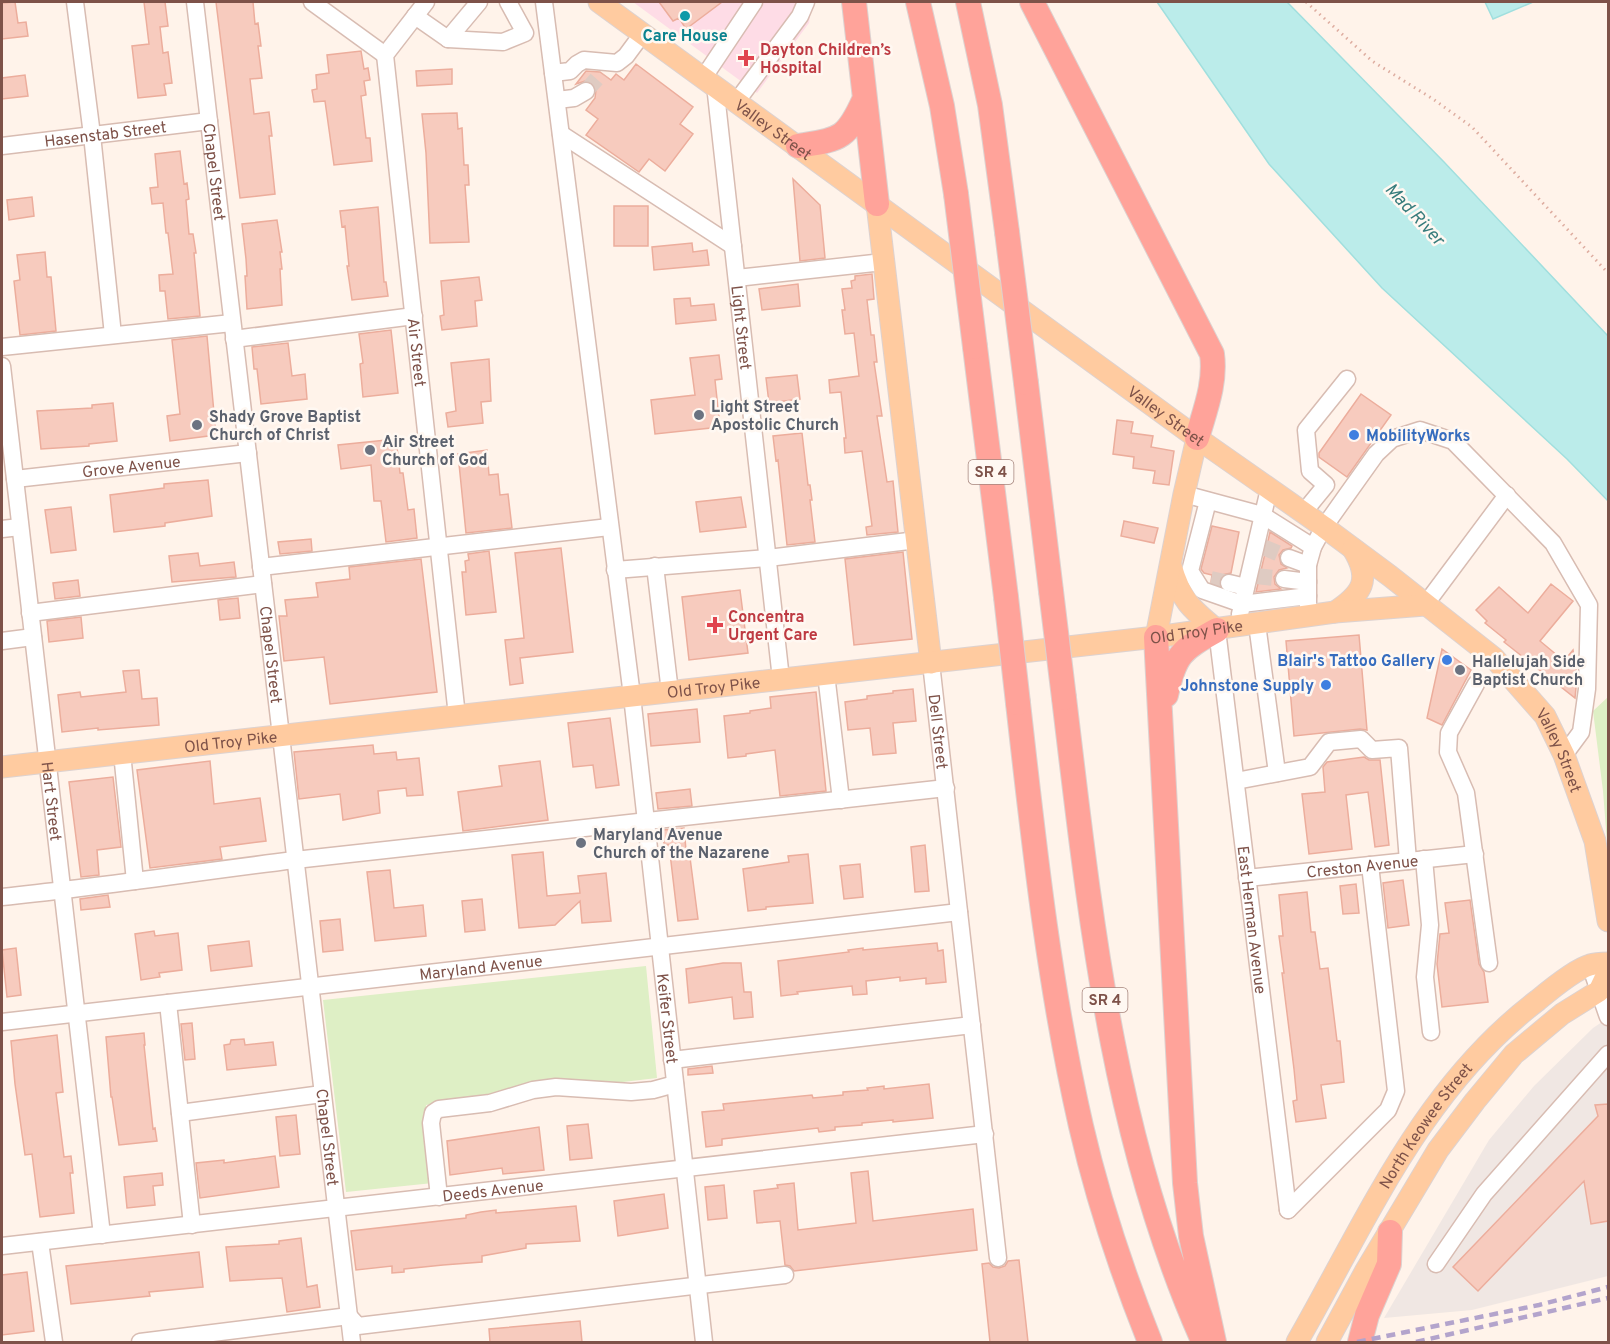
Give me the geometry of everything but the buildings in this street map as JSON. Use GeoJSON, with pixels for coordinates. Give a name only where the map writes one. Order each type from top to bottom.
{"type":"FeatureCollection","features":[{"type":"Feature","properties":{"kind":"highway"},"geometry":{"type":"LineString","coordinates":[[854,2],[877,204]]}},
{"type":"Feature","properties":{"kind":"highway","name":"SR 4"},"geometry":{"type":"LineString","coordinates":[[918,2],[942,106],[956,194],[1006,597],[1038,881],[1056,1000],[1081,1127],[1104,1213],[1132,1298],[1150,1342]]}},
{"type":"Feature","properties":{"kind":"highway","name":"SR 4"},"geometry":{"type":"LineString","coordinates":[[968,2],[990,105],[1007,232],[1093,937],[1122,1093],[1153,1206],[1192,1294],[1204,1342]]}},
{"type":"Feature","properties":{"kind":"highway"},"geometry":{"type":"LineString","coordinates":[[1032,2],[1212,354],[1214,370],[1212,386],[1197,438]]}},
{"type":"Feature","properties":{"kind":"highway"},"geometry":{"type":"LineString","coordinates":[[798,146],[840,136],[853,125],[864,100]]}},
{"type":"Feature","properties":{"kind":"highway"},"geometry":{"type":"LineString","coordinates":[[1162,715],[1171,674],[1178,657],[1189,645],[1237,627]]}},
{"type":"Feature","properties":{"kind":"highway"},"geometry":{"type":"LineString","coordinates":[[1156,637],[1162,715],[1185,1183],[1191,1236],[1192,1294],[1214,1342]]}},
{"type":"Feature","properties":{"kind":"highway"},"geometry":{"type":"LineString","coordinates":[[1360,1342],[1367,1315],[1389,1264],[1390,1232]]}},
{"type":"Feature","properties":{"kind":"main road","name":"Valley Street"},"geometry":{"type":"LineString","coordinates":[[599,2],[1197,438],[1323,527],[1494,658],[1545,716],[1564,755],[1595,841],[1608,921]]}},
{"type":"Feature","properties":{"kind":"main road","name":"Dell Street"},"geometry":{"type":"LineString","coordinates":[[877,204],[931,663]]}},
{"type":"Feature","properties":{"kind":"main road"},"geometry":{"type":"LineString","coordinates":[[1156,637],[1197,438]]}},
{"type":"Feature","properties":{"kind":"main road"},"geometry":{"type":"LineString","coordinates":[[1335,612],[1358,594],[1362,583],[1362,570],[1352,549]]}},
{"type":"Feature","properties":{"kind":"main road"},"geometry":{"type":"LineString","coordinates":[[1171,566],[1178,590],[1193,610],[1237,627]]}},
{"type":"Feature","properties":{"kind":"main road","name":"Old Troy Pike"},"geometry":{"type":"LineString","coordinates":[[2,766],[1237,627],[1308,590],[1335,612],[1425,605]]}},
{"type":"Feature","properties":{"kind":"main road","name":"North Keowee Street"},"geometry":{"type":"LineString","coordinates":[[1327,1342],[1438,1150],[1514,1054],[1562,1014],[1602,973]]}},
{"type":"Feature","properties":{"kind":"main road","name":"North Keowee Street"},"geometry":{"type":"LineString","coordinates":[[1297,1342],[1383,1185],[1448,1087],[1500,1031],[1552,988],[1602,973]]}},
{"type":"Feature","properties":{"kind":"street"},"geometry":{"type":"LineString","coordinates":[[75,2],[92,135],[112,336]]}},
{"type":"Feature","properties":{"kind":"street","name":"Chapel Street"},"geometry":{"type":"LineString","coordinates":[[195,2],[352,1342]]}},
{"type":"Feature","properties":{"kind":"street"},"geometry":{"type":"LineString","coordinates":[[312,2],[385,55],[426,2]]}},
{"type":"Feature","properties":{"kind":"street"},"geometry":{"type":"LineString","coordinates":[[448,39],[478,2]]}},
{"type":"Feature","properties":{"kind":"street"},"geometry":{"type":"LineString","coordinates":[[508,2],[525,33]]}},
{"type":"Feature","properties":{"kind":"street","name":"Keifer Street"},"geometry":{"type":"LineString","coordinates":[[544,2],[548,31],[572,96],[561,134],[632,696],[658,946],[704,1342]]}},
{"type":"Feature","properties":{"kind":"street"},"geometry":{"type":"LineString","coordinates":[[710,81],[754,2]]}},
{"type":"Feature","properties":{"kind":"street"},"geometry":{"type":"LineString","coordinates":[[737,101],[777,49],[800,4]]}},
{"type":"Feature","properties":{"kind":"street"},"geometry":{"type":"LineString","coordinates":[[415,16],[448,39],[503,42],[525,33],[548,31]]}},
{"type":"Feature","properties":{"kind":"street"},"geometry":{"type":"LineString","coordinates":[[602,73],[626,56],[643,33]]}},
{"type":"Feature","properties":{"kind":"street","name":"Air Street"},"geometry":{"type":"LineString","coordinates":[[385,55],[457,716]]}},
{"type":"Feature","properties":{"kind":"street"},"geometry":{"type":"LineString","coordinates":[[562,72],[584,60],[617,63]]}},
{"type":"Feature","properties":{"kind":"street","name":"Light Street"},"geometry":{"type":"LineString","coordinates":[[710,81],[733,246],[781,680]]}},
{"type":"Feature","properties":{"kind":"street","name":"Hasenstab Street"},"geometry":{"type":"LineString","coordinates":[[2,146],[209,121]]}},
{"type":"Feature","properties":{"kind":"street"},"geometry":{"type":"LineString","coordinates":[[561,134],[733,246]]}},
{"type":"Feature","properties":{"kind":"street"},"geometry":{"type":"LineString","coordinates":[[736,278],[883,262]]}},
{"type":"Feature","properties":{"kind":"street"},"geometry":{"type":"LineString","coordinates":[[2,347],[112,336],[233,331],[414,316]]}},
{"type":"Feature","properties":{"kind":"street","name":"Hart Street"},"geometry":{"type":"LineString","coordinates":[[2,366],[4,410],[15,479],[102,1235]]}},
{"type":"Feature","properties":{"kind":"street"},"geometry":{"type":"LineString","coordinates":[[1303,513],[1326,485],[1310,471],[1306,430],[1347,379]]}},
{"type":"Feature","properties":{"kind":"street"},"geometry":{"type":"LineString","coordinates":[[1308,590],[1313,548],[1323,527],[1376,454],[1392,439],[1420,430],[1453,441],[1553,543],[1589,605],[1587,689],[1581,732],[1564,755]]}},
{"type":"Feature","properties":{"kind":"street","name":"Grove Avenue"},"geometry":{"type":"LineString","coordinates":[[15,479],[248,453]]}},
{"type":"Feature","properties":{"kind":"street"},"geometry":{"type":"LineString","coordinates":[[1269,489],[1262,515],[1259,546],[1237,627],[1277,773]]}},
{"type":"Feature","properties":{"kind":"street"},"geometry":{"type":"LineString","coordinates":[[1184,494],[1262,515],[1313,548]]}},
{"type":"Feature","properties":{"kind":"street"},"geometry":{"type":"LineString","coordinates":[[1425,605],[1507,495]]}},
{"type":"Feature","properties":{"kind":"street"},"geometry":{"type":"LineString","coordinates":[[1208,501],[1190,571],[1204,582],[1202,590],[1242,604],[1308,590]]}},
{"type":"Feature","properties":{"kind":"street"},"geometry":{"type":"LineString","coordinates":[[2,529],[20,527]]}},
{"type":"Feature","properties":{"kind":"street"},"geometry":{"type":"LineString","coordinates":[[30,614],[439,547],[609,527]]}},
{"type":"Feature","properties":{"kind":"street"},"geometry":{"type":"LineString","coordinates":[[615,570],[768,558],[917,540]]}},
{"type":"Feature","properties":{"kind":"street"},"geometry":{"type":"LineString","coordinates":[[1289,558],[1308,590]]}},
{"type":"Feature","properties":{"kind":"street"},"geometry":{"type":"LineString","coordinates":[[655,566],[670,692]]}},
{"type":"Feature","properties":{"kind":"street"},"geometry":{"type":"LineString","coordinates":[[1284,579],[1308,590]]}},
{"type":"Feature","properties":{"kind":"street"},"geometry":{"type":"LineString","coordinates":[[1229,583],[1250,580]]}},
{"type":"Feature","properties":{"kind":"street","name":"East Herman Avenue"},"geometry":{"type":"LineString","coordinates":[[1237,627],[1236,781],[1288,1210],[1388,1110],[1396,1091],[1370,865]]}},
{"type":"Feature","properties":{"kind":"street"},"geometry":{"type":"LineString","coordinates":[[2,641],[33,637]]}},
{"type":"Feature","properties":{"kind":"street","name":"Dell Street"},"geometry":{"type":"LineString","coordinates":[[931,663],[999,1258]]}},
{"type":"Feature","properties":{"kind":"street"},"geometry":{"type":"LineString","coordinates":[[826,674],[841,800]]}},
{"type":"Feature","properties":{"kind":"street"},"geometry":{"type":"LineString","coordinates":[[1476,684],[1449,733],[1448,752],[1466,793],[1489,963]]}},
{"type":"Feature","properties":{"kind":"street"},"geometry":{"type":"LineString","coordinates":[[1236,781],[1310,767],[1329,742],[1361,739],[1372,750],[1398,748],[1416,860],[1430,925],[1425,977],[1431,1032]]}},
{"type":"Feature","properties":{"kind":"street"},"geometry":{"type":"LineString","coordinates":[[122,753],[135,881]]}},
{"type":"Feature","properties":{"kind":"street"},"geometry":{"type":"LineString","coordinates":[[2,897],[295,860],[946,788]]}},
{"type":"Feature","properties":{"kind":"street","name":"Creston Avenue"},"geometry":{"type":"LineString","coordinates":[[1247,878],[1475,854]]}},
{"type":"Feature","properties":{"kind":"street","name":"Maryland Avenue"},"geometry":{"type":"LineString","coordinates":[[2,1022],[959,912]]}},
{"type":"Feature","properties":{"kind":"street"},"geometry":{"type":"LineString","coordinates":[[1602,973],[1608,1017]]}},
{"type":"Feature","properties":{"kind":"street"},"geometry":{"type":"LineString","coordinates":[[168,1003],[192,1225]]}},
{"type":"Feature","properties":{"kind":"street"},"geometry":{"type":"LineString","coordinates":[[672,1060],[972,1025]]}},
{"type":"Feature","properties":{"kind":"street"},"geometry":{"type":"LineString","coordinates":[[1436,1264],[1484,1194],[1608,1054]]}},
{"type":"Feature","properties":{"kind":"street"},"geometry":{"type":"LineString","coordinates":[[439,1197],[431,1123],[433,1113],[439,1109],[490,1103],[533,1090],[556,1087],[631,1092],[675,1084]]}},
{"type":"Feature","properties":{"kind":"street"},"geometry":{"type":"LineString","coordinates":[[180,1113],[322,1094]]}},
{"type":"Feature","properties":{"kind":"street","name":"Deeds Avenue"},"geometry":{"type":"LineString","coordinates":[[2,1246],[985,1134]]}},
{"type":"Feature","properties":{"kind":"street"},"geometry":{"type":"LineString","coordinates":[[40,1242],[54,1342]]}},
{"type":"Feature","properties":{"kind":"street"},"geometry":{"type":"LineString","coordinates":[[140,1342],[349,1316],[358,1326],[785,1275]]}},
{"type":"Feature","properties":{"kind":"path"},"geometry":{"type":"LineString","coordinates":[[1306,2],[1372,61],[1472,127],[1608,273]]}},
{"type":"Feature","properties":{"kind":"shaded area","name":"Dayton Children’s Hospital"},"geometry":{"type":"Polygon","coordinates":[[[633,2],[812,2],[809,23],[757,93],[633,2]]]}},
{"type":"Feature","properties":{"kind":"shaded area"},"geometry":{"type":"Polygon","coordinates":[[[1608,1018],[1608,1276],[1472,1310],[1384,1318],[1489,1140],[1534,1086],[1593,1028],[1608,1018]]]}},
{"type":"Feature","properties":{"kind":"green space"},"geometry":{"type":"Polygon","coordinates":[[[1608,697],[1608,855],[1593,711],[1608,697]]]}},
{"type":"Feature","properties":{"kind":"green space"},"geometry":{"type":"Polygon","coordinates":[[[646,966],[657,1078],[426,1105],[433,1183],[346,1192],[323,1000],[646,966]]]}},
{"type":"Feature","properties":{"kind":"water","name":"Mad River"},"geometry":{"type":"Polygon","coordinates":[[[1157,2],[1287,2],[1444,162],[1608,336],[1608,501],[1567,459],[1382,288],[1269,164],[1157,2]]]}},
{"type":"Feature","properties":{"kind":"water"},"geometry":{"type":"Polygon","coordinates":[[[1485,2],[1533,2],[1493,19],[1485,2]]]}},
{"type":"Feature","properties":{"kind":"tunnel"},"geometry":{"type":"LineString","coordinates":[[586,91],[602,73]]}},
{"type":"Feature","properties":{"kind":"tunnel"},"geometry":{"type":"LineString","coordinates":[[1263,547],[1289,558]]}},
{"type":"Feature","properties":{"kind":"tunnel"},"geometry":{"type":"LineString","coordinates":[[1256,576],[1284,579]]}},
{"type":"Feature","properties":{"kind":"tunnel"},"geometry":{"type":"LineString","coordinates":[[1211,579],[1229,583]]}},
{"type":"Feature","properties":{"kind":"railway"},"geometry":{"type":"LineString","coordinates":[[1357,1342],[1539,1305],[1608,1287]]}},
{"type":"Feature","properties":{"kind":"railway"},"geometry":{"type":"LineString","coordinates":[[1416,1342],[1608,1298]]}},
{"type":"Feature","properties":{"kind":"place","name":"Care House"},"geometry":{"type":"Point","coordinates":[685,16]}},
{"type":"Feature","properties":{"kind":"place","name":"Dayton Children’s Hospital"},"geometry":{"type":"Point","coordinates":[746,58]}},
{"type":"Feature","properties":{"kind":"place","name":"Light Street Apostolic Church"},"geometry":{"type":"Point","coordinates":[699,415]}},
{"type":"Feature","properties":{"kind":"place","name":"Shady Grove Baptist Church of Christ"},"geometry":{"type":"Point","coordinates":[197,425]}},
{"type":"Feature","properties":{"kind":"place","name":"MobilityWorks"},"geometry":{"type":"Point","coordinates":[1354,435]}},
{"type":"Feature","properties":{"kind":"place","name":"Air Street Church of God"},"geometry":{"type":"Point","coordinates":[370,450]}},
{"type":"Feature","properties":{"kind":"place","name":"Concentra Urgent Care"},"geometry":{"type":"Point","coordinates":[715,625]}},
{"type":"Feature","properties":{"kind":"place","name":"Blair's Tattoo Gallery"},"geometry":{"type":"Point","coordinates":[1447,660]}},
{"type":"Feature","properties":{"kind":"place","name":"Hallelujah Side Baptist Church"},"geometry":{"type":"Point","coordinates":[1460,670]}},
{"type":"Feature","properties":{"kind":"place","name":"Johnstone Supply"},"geometry":{"type":"Point","coordinates":[1326,685]}},
{"type":"Feature","properties":{"kind":"place","name":"Maryland Avenue Church of the Nazarene"},"geometry":{"type":"Point","coordinates":[581,843]}}]}
